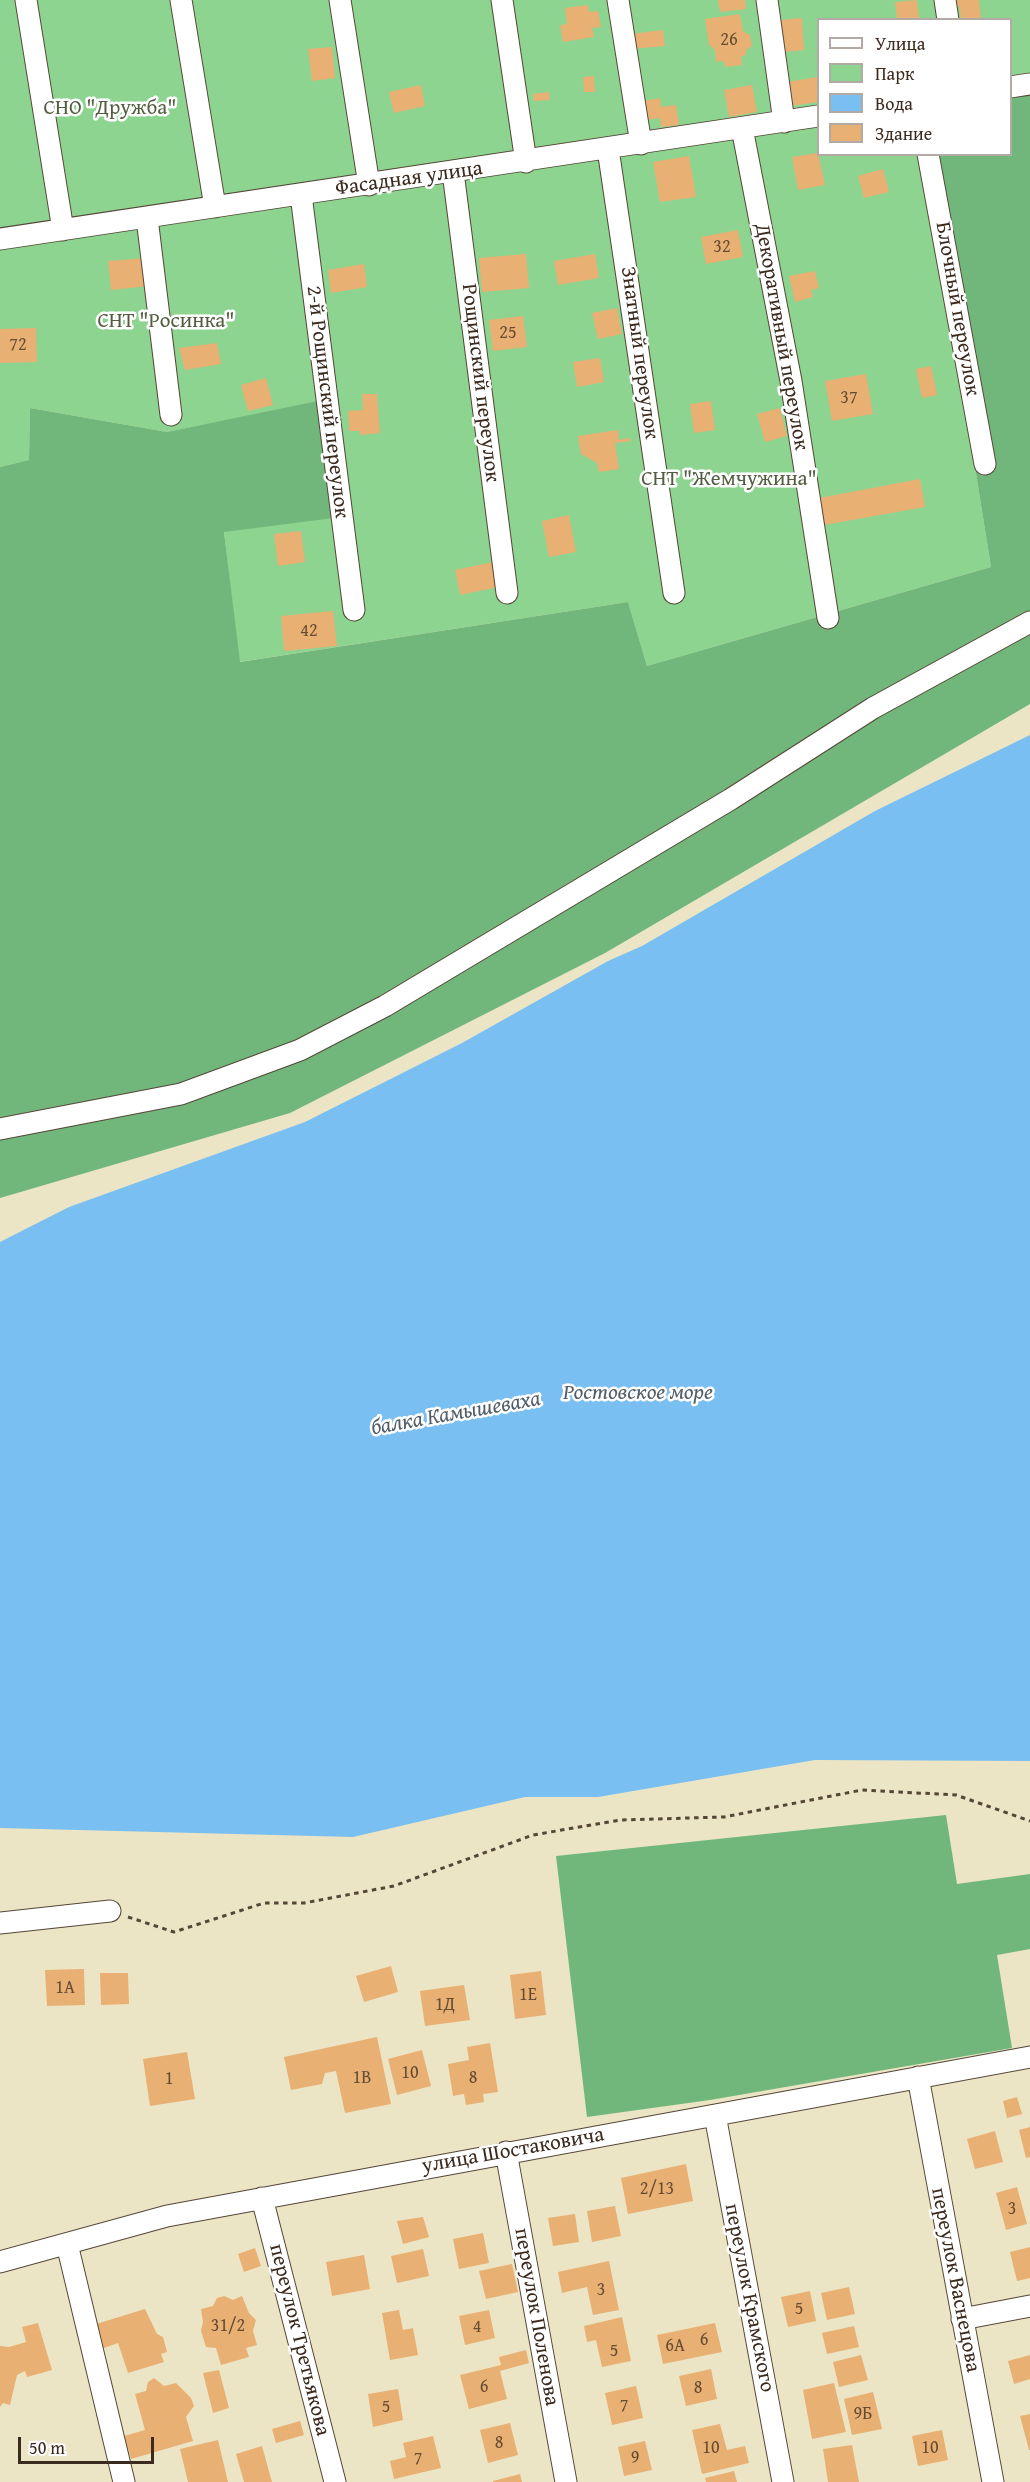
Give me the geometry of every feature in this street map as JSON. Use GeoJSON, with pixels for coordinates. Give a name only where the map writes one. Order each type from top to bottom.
{"type":"FeatureCollection","features":[{"type":"Feature","properties":{"kind":"street"},"geometry":{"type":"LineString","coordinates":[[26,0],[63,230]]}},
{"type":"Feature","properties":{"kind":"street"},"geometry":{"type":"LineString","coordinates":[[181,0],[215,207]]}},
{"type":"Feature","properties":{"kind":"street"},"geometry":{"type":"LineString","coordinates":[[340,0],[369,185]]}},
{"type":"Feature","properties":{"kind":"street"},"geometry":{"type":"LineString","coordinates":[[502,0],[526,162]]}},
{"type":"Feature","properties":{"kind":"street"},"geometry":{"type":"LineString","coordinates":[[618,0],[641,144]]}},
{"type":"Feature","properties":{"kind":"street"},"geometry":{"type":"LineString","coordinates":[[766,0],[784,122]]}},
{"type":"Feature","properties":{"kind":"street"},"geometry":{"type":"LineString","coordinates":[[945,0],[948,18]]}},
{"type":"Feature","properties":{"kind":"street"},"geometry":{"type":"LineString","coordinates":[[1012,87],[1030,84]]}},
{"type":"Feature","properties":{"kind":"street","name":"Фасадная улица"},"geometry":{"type":"LineString","coordinates":[[0,240],[817,116]]}},
{"type":"Feature","properties":{"kind":"street","name":"Декоративный переулок"},"geometry":{"type":"LineString","coordinates":[[742,128],[791,381],[828,618]]}},
{"type":"Feature","properties":{"kind":"street","name":"Знатный переулок"},"geometry":{"type":"LineString","coordinates":[[608,149],[674,593]]}},
{"type":"Feature","properties":{"kind":"street","name":"Блочный переулок"},"geometry":{"type":"LineString","coordinates":[[928,156],[985,464]]}},
{"type":"Feature","properties":{"kind":"street","name":"Рощинский переулок"},"geometry":{"type":"LineString","coordinates":[[453,172],[507,593]]}},
{"type":"Feature","properties":{"kind":"street","name":"2-й Рощинский переулок"},"geometry":{"type":"LineString","coordinates":[[301,195],[354,610]]}},
{"type":"Feature","properties":{"kind":"street"},"geometry":{"type":"LineString","coordinates":[[147,218],[171,415]]}},
{"type":"Feature","properties":{"kind":"street"},"geometry":{"type":"LineString","coordinates":[[0,1129],[181,1094],[300,1050],[385,1006],[731,799],[873,708],[1030,622]]}},
{"type":"Feature","properties":{"kind":"street"},"geometry":{"type":"LineString","coordinates":[[0,1923],[110,1911]]}},
{"type":"Feature","properties":{"kind":"street","name":"улица Шостаковича"},"geometry":{"type":"LineString","coordinates":[[0,2262],[167,2216],[1030,2057]]}},
{"type":"Feature","properties":{"kind":"street","name":"переулок Васнецова"},"geometry":{"type":"LineString","coordinates":[[918,2077],[993,2482]]}},
{"type":"Feature","properties":{"kind":"street","name":"переулок Крамского"},"geometry":{"type":"LineString","coordinates":[[715,2115],[783,2482]]}},
{"type":"Feature","properties":{"kind":"street","name":"переулок Поленова"},"geometry":{"type":"LineString","coordinates":[[506,2152],[566,2482]]}},
{"type":"Feature","properties":{"kind":"street","name":"переулок Третьякова"},"geometry":{"type":"LineString","coordinates":[[262,2198],[335,2482]]}},
{"type":"Feature","properties":{"kind":"street"},"geometry":{"type":"LineString","coordinates":[[67,2244],[124,2482]]}},
{"type":"Feature","properties":{"kind":"street"},"geometry":{"type":"LineString","coordinates":[[962,2319],[1030,2306]]}},
{"type":"Feature","properties":{"kind":"path"},"geometry":{"type":"LineString","coordinates":[[110,1911],[174,1932],[264,1903],[304,1903],[394,1886],[533,1835],[620,1820],[724,1817],[862,1790],[956,1795],[1030,1821]]}},
{"type":"Feature","properties":{"kind":"green space"},"geometry":{"type":"Polygon","coordinates":[[[0,0],[1030,0],[1030,83],[1012,86],[1012,18],[817,18],[817,156],[925,156],[991,567],[647,666],[628,602],[239,662],[224,531],[318,402],[167,432],[30,408],[29,460],[0,467],[0,0]]]}},
{"type":"Feature","properties":{"kind":"green space"},"geometry":{"type":"Polygon","coordinates":[[[1030,83],[1030,704],[605,953],[290,1113],[0,1198],[0,467],[29,460],[30,408],[167,432],[318,401],[333,518],[224,532],[240,662],[628,602],[647,666],[991,567],[925,156],[1012,156],[1012,86],[1030,83]]]}},
{"type":"Feature","properties":{"kind":"green space"},"geometry":{"type":"Polygon","coordinates":[[[946,1815],[957,1884],[1030,1874],[1030,1949],[997,1955],[1012,2048],[710,2100],[587,2117],[556,1856],[946,1815]]]}},
{"type":"Feature","properties":{"kind":"water","name":"Ростовское море"},"geometry":{"type":"Polygon","coordinates":[[[1030,735],[1030,1761],[815,1760],[598,1797],[525,1797],[353,1837],[0,1828],[0,1242],[69,1207],[305,1122],[462,1043],[608,961],[642,946],[875,811],[1030,735]]]}},
{"type":"Feature","properties":{"kind":"building"},"geometry":{"type":"Polygon","coordinates":[[[718,0],[745,0],[746,9],[720,12],[718,0]]]}},
{"type":"Feature","properties":{"kind":"building"},"geometry":{"type":"Polygon","coordinates":[[[917,0],[919,18],[897,18],[895,2],[917,0]]]}},
{"type":"Feature","properties":{"kind":"building"},"geometry":{"type":"Polygon","coordinates":[[[952,0],[979,0],[981,18],[961,18],[959,6],[953,7],[952,0]]]}},
{"type":"Feature","properties":{"kind":"building"},"geometry":{"type":"Polygon","coordinates":[[[588,5],[589,12],[598,11],[601,27],[592,28],[594,37],[563,42],[560,25],[567,24],[565,8],[588,5]]]}},
{"type":"Feature","properties":{"kind":"building"},"geometry":{"type":"Polygon","coordinates":[[[740,14],[743,31],[750,35],[752,46],[746,50],[746,55],[741,56],[742,65],[725,67],[724,61],[716,62],[715,50],[709,45],[705,19],[740,14]]]}},
{"type":"Feature","properties":{"kind":"building"},"geometry":{"type":"Polygon","coordinates":[[[802,18],[804,50],[784,52],[781,20],[802,18]]]}},
{"type":"Feature","properties":{"kind":"building"},"geometry":{"type":"Polygon","coordinates":[[[663,30],[665,46],[632,49],[630,34],[663,30]]]}},
{"type":"Feature","properties":{"kind":"building"},"geometry":{"type":"Polygon","coordinates":[[[332,47],[335,78],[312,81],[308,49],[332,47]]]}},
{"type":"Feature","properties":{"kind":"building"},"geometry":{"type":"Polygon","coordinates":[[[594,76],[595,92],[584,92],[583,77],[594,76]]]}},
{"type":"Feature","properties":{"kind":"building"},"geometry":{"type":"Polygon","coordinates":[[[817,77],[817,102],[791,106],[787,82],[817,77]]]}},
{"type":"Feature","properties":{"kind":"building"},"geometry":{"type":"Polygon","coordinates":[[[421,85],[425,106],[394,113],[389,92],[421,85]]]}},
{"type":"Feature","properties":{"kind":"building"},"geometry":{"type":"Polygon","coordinates":[[[752,85],[757,112],[729,117],[724,90],[752,85]]]}},
{"type":"Feature","properties":{"kind":"building"},"geometry":{"type":"Polygon","coordinates":[[[549,92],[550,100],[534,101],[533,94],[549,92]]]}},
{"type":"Feature","properties":{"kind":"building"},"geometry":{"type":"Polygon","coordinates":[[[660,98],[661,107],[676,105],[679,125],[661,127],[660,118],[646,120],[643,101],[660,98]]]}},
{"type":"Feature","properties":{"kind":"building"},"geometry":{"type":"Polygon","coordinates":[[[817,153],[825,185],[798,190],[792,157],[817,153]]]}},
{"type":"Feature","properties":{"kind":"building"},"geometry":{"type":"Polygon","coordinates":[[[689,156],[696,197],[660,202],[653,162],[689,156]]]}},
{"type":"Feature","properties":{"kind":"building"},"geometry":{"type":"Polygon","coordinates":[[[883,169],[889,192],[864,198],[858,176],[883,169]]]}},
{"type":"Feature","properties":{"kind":"building"},"geometry":{"type":"Polygon","coordinates":[[[738,230],[743,257],[706,264],[701,237],[738,230]]]}},
{"type":"Feature","properties":{"kind":"building"},"geometry":{"type":"Polygon","coordinates":[[[526,254],[529,288],[482,292],[479,258],[526,254]]]}},
{"type":"Feature","properties":{"kind":"building"},"geometry":{"type":"Polygon","coordinates":[[[595,254],[599,278],[558,285],[554,261],[595,254]]]}},
{"type":"Feature","properties":{"kind":"building"},"geometry":{"type":"Polygon","coordinates":[[[147,258],[149,286],[111,290],[108,261],[147,258]]]}},
{"type":"Feature","properties":{"kind":"building"},"geometry":{"type":"Polygon","coordinates":[[[364,264],[367,287],[331,293],[328,270],[364,264]]]}},
{"type":"Feature","properties":{"kind":"building"},"geometry":{"type":"Polygon","coordinates":[[[815,271],[819,288],[811,290],[813,297],[795,302],[789,276],[815,271]]]}},
{"type":"Feature","properties":{"kind":"building"},"geometry":{"type":"Polygon","coordinates":[[[617,308],[622,334],[598,339],[592,313],[617,308]]]}},
{"type":"Feature","properties":{"kind":"building"},"geometry":{"type":"Polygon","coordinates":[[[523,316],[527,347],[493,351],[489,320],[523,316]]]}},
{"type":"Feature","properties":{"kind":"building"},"geometry":{"type":"Polygon","coordinates":[[[36,328],[37,362],[0,363],[0,329],[36,328]]]}},
{"type":"Feature","properties":{"kind":"building"},"geometry":{"type":"Polygon","coordinates":[[[217,343],[221,364],[185,370],[179,348],[217,343]]]}},
{"type":"Feature","properties":{"kind":"building"},"geometry":{"type":"Polygon","coordinates":[[[600,358],[604,382],[577,387],[573,362],[600,358]]]}},
{"type":"Feature","properties":{"kind":"building"},"geometry":{"type":"Polygon","coordinates":[[[931,366],[937,395],[922,398],[916,369],[931,366]]]}},
{"type":"Feature","properties":{"kind":"building"},"geometry":{"type":"Polygon","coordinates":[[[866,374],[873,414],[832,421],[825,381],[866,374]]]}},
{"type":"Feature","properties":{"kind":"building"},"geometry":{"type":"Polygon","coordinates":[[[266,378],[273,405],[248,411],[241,385],[266,378]]]}},
{"type":"Feature","properties":{"kind":"building"},"geometry":{"type":"Polygon","coordinates":[[[362,394],[377,394],[380,433],[360,435],[360,431],[349,431],[348,411],[363,410],[362,394]]]}},
{"type":"Feature","properties":{"kind":"building"},"geometry":{"type":"Polygon","coordinates":[[[711,401],[715,430],[694,433],[690,404],[711,401]]]}},
{"type":"Feature","properties":{"kind":"building"},"geometry":{"type":"Polygon","coordinates":[[[780,408],[787,436],[765,442],[757,414],[780,408]]]}},
{"type":"Feature","properties":{"kind":"building"},"geometry":{"type":"Polygon","coordinates":[[[618,430],[619,440],[630,438],[631,441],[615,443],[619,469],[599,472],[597,463],[581,454],[578,436],[618,430]]]}},
{"type":"Feature","properties":{"kind":"building"},"geometry":{"type":"Polygon","coordinates":[[[920,479],[925,507],[824,525],[819,498],[920,479]]]}},
{"type":"Feature","properties":{"kind":"building"},"geometry":{"type":"Polygon","coordinates":[[[569,515],[576,552],[549,557],[542,521],[569,515]]]}},
{"type":"Feature","properties":{"kind":"building"},"geometry":{"type":"Polygon","coordinates":[[[301,531],[305,562],[278,566],[274,534],[301,531]]]}},
{"type":"Feature","properties":{"kind":"building"},"geometry":{"type":"Polygon","coordinates":[[[498,561],[503,586],[460,595],[455,570],[498,561]]]}},
{"type":"Feature","properties":{"kind":"building"},"geometry":{"type":"Polygon","coordinates":[[[333,611],[337,646],[284,651],[281,616],[333,611]]]}},
{"type":"Feature","properties":{"kind":"building"},"geometry":{"type":"Polygon","coordinates":[[[391,1966],[398,1992],[364,2002],[356,1976],[391,1966]]]}},
{"type":"Feature","properties":{"kind":"building"},"geometry":{"type":"Polygon","coordinates":[[[84,1969],[85,2005],[47,2006],[45,1970],[84,1969]]]}},
{"type":"Feature","properties":{"kind":"building"},"geometry":{"type":"Polygon","coordinates":[[[541,1971],[546,2015],[515,2019],[510,1975],[541,1971]]]}},
{"type":"Feature","properties":{"kind":"building"},"geometry":{"type":"Polygon","coordinates":[[[100,1973],[128,1973],[129,2004],[101,2005],[100,1973]]]}},
{"type":"Feature","properties":{"kind":"building"},"geometry":{"type":"Polygon","coordinates":[[[464,1985],[470,2020],[425,2026],[420,1991],[464,1985]]]}},
{"type":"Feature","properties":{"kind":"building"},"geometry":{"type":"Polygon","coordinates":[[[377,2037],[391,2104],[345,2113],[336,2071],[325,2073],[322,2084],[291,2090],[284,2057],[377,2037]]]}},
{"type":"Feature","properties":{"kind":"building"},"geometry":{"type":"Polygon","coordinates":[[[490,2043],[498,2092],[483,2094],[484,2102],[466,2105],[464,2094],[453,2096],[448,2064],[469,2060],[467,2047],[490,2043]]]}},
{"type":"Feature","properties":{"kind":"building"},"geometry":{"type":"Polygon","coordinates":[[[422,2050],[431,2086],[397,2095],[388,2059],[422,2050]]]}},
{"type":"Feature","properties":{"kind":"building"},"geometry":{"type":"Polygon","coordinates":[[[187,2052],[195,2099],[150,2106],[143,2059],[187,2052]]]}},
{"type":"Feature","properties":{"kind":"building"},"geometry":{"type":"Polygon","coordinates":[[[1017,2097],[1022,2114],[1007,2118],[1003,2101],[1017,2097]]]}},
{"type":"Feature","properties":{"kind":"building"},"geometry":{"type":"Polygon","coordinates":[[[1030,2127],[1030,2157],[1026,2158],[1019,2130],[1030,2127]]]}},
{"type":"Feature","properties":{"kind":"building"},"geometry":{"type":"Polygon","coordinates":[[[995,2131],[1003,2162],[975,2169],[967,2139],[995,2131]]]}},
{"type":"Feature","properties":{"kind":"building"},"geometry":{"type":"Polygon","coordinates":[[[686,2164],[693,2201],[628,2214],[621,2178],[686,2164]]]}},
{"type":"Feature","properties":{"kind":"building"},"geometry":{"type":"Polygon","coordinates":[[[1017,2187],[1027,2224],[1006,2230],[996,2193],[1017,2187]]]}},
{"type":"Feature","properties":{"kind":"building"},"geometry":{"type":"Polygon","coordinates":[[[615,2206],[621,2236],[592,2242],[587,2211],[615,2206]]]}},
{"type":"Feature","properties":{"kind":"building"},"geometry":{"type":"Polygon","coordinates":[[[575,2214],[579,2242],[553,2246],[548,2218],[575,2214]]]}},
{"type":"Feature","properties":{"kind":"building"},"geometry":{"type":"Polygon","coordinates":[[[423,2217],[429,2237],[403,2244],[397,2221],[423,2217]]]}},
{"type":"Feature","properties":{"kind":"building"},"geometry":{"type":"Polygon","coordinates":[[[483,2233],[489,2263],[459,2269],[453,2239],[483,2233]]]}},
{"type":"Feature","properties":{"kind":"building"},"geometry":{"type":"Polygon","coordinates":[[[1030,2247],[1030,2278],[1017,2281],[1010,2252],[1030,2247]]]}},
{"type":"Feature","properties":{"kind":"building"},"geometry":{"type":"Polygon","coordinates":[[[255,2248],[261,2266],[244,2272],[238,2254],[255,2248]]]}},
{"type":"Feature","properties":{"kind":"building"},"geometry":{"type":"Polygon","coordinates":[[[423,2249],[429,2276],[397,2283],[391,2256],[423,2249]]]}},
{"type":"Feature","properties":{"kind":"building"},"geometry":{"type":"Polygon","coordinates":[[[364,2255],[370,2289],[332,2296],[326,2262],[364,2255]]]}},
{"type":"Feature","properties":{"kind":"building"},"geometry":{"type":"Polygon","coordinates":[[[609,2261],[619,2310],[593,2315],[587,2287],[562,2293],[558,2272],[609,2261]]]}},
{"type":"Feature","properties":{"kind":"building"},"geometry":{"type":"Polygon","coordinates":[[[512,2264],[518,2292],[486,2299],[479,2271],[512,2264]]]}},
{"type":"Feature","properties":{"kind":"building"},"geometry":{"type":"Polygon","coordinates":[[[849,2287],[855,2314],[827,2320],[821,2293],[849,2287]]]}},
{"type":"Feature","properties":{"kind":"building"},"geometry":{"type":"Polygon","coordinates":[[[810,2291],[816,2321],[788,2327],[781,2297],[810,2291]]]}},
{"type":"Feature","properties":{"kind":"building"},"geometry":{"type":"Polygon","coordinates":[[[224,2296],[233,2300],[242,2296],[249,2313],[256,2320],[253,2331],[257,2345],[246,2348],[249,2357],[221,2365],[216,2348],[206,2347],[201,2331],[203,2322],[201,2309],[213,2306],[217,2298],[224,2296]]]}},
{"type":"Feature","properties":{"kind":"building"},"geometry":{"type":"Polygon","coordinates":[[[145,2309],[157,2334],[163,2337],[167,2352],[161,2354],[164,2362],[128,2373],[118,2343],[101,2349],[93,2325],[145,2309]]]}},
{"type":"Feature","properties":{"kind":"building"},"geometry":{"type":"Polygon","coordinates":[[[399,2310],[403,2330],[413,2328],[418,2355],[390,2360],[382,2313],[399,2310]]]}},
{"type":"Feature","properties":{"kind":"building"},"geometry":{"type":"Polygon","coordinates":[[[489,2310],[495,2338],[465,2345],[459,2316],[489,2310]]]}},
{"type":"Feature","properties":{"kind":"building"},"geometry":{"type":"Polygon","coordinates":[[[622,2317],[631,2361],[602,2367],[596,2340],[587,2342],[584,2326],[622,2317]]]}},
{"type":"Feature","properties":{"kind":"building"},"geometry":{"type":"Polygon","coordinates":[[[38,2323],[52,2370],[27,2377],[25,2371],[17,2375],[10,2405],[3,2403],[0,2407],[0,2346],[9,2347],[26,2342],[22,2327],[38,2323]]]}},
{"type":"Feature","properties":{"kind":"building"},"geometry":{"type":"Polygon","coordinates":[[[715,2323],[722,2352],[663,2364],[657,2335],[715,2323]]]}},
{"type":"Feature","properties":{"kind":"building"},"geometry":{"type":"Polygon","coordinates":[[[854,2326],[859,2347],[827,2354],[822,2333],[854,2326]]]}},
{"type":"Feature","properties":{"kind":"building"},"geometry":{"type":"Polygon","coordinates":[[[526,2350],[529,2363],[500,2371],[507,2399],[469,2409],[460,2375],[501,2365],[499,2357],[526,2350]]]}},
{"type":"Feature","properties":{"kind":"building"},"geometry":{"type":"Polygon","coordinates":[[[861,2355],[868,2380],[839,2387],[833,2362],[861,2355]]]}},
{"type":"Feature","properties":{"kind":"building"},"geometry":{"type":"Polygon","coordinates":[[[1030,2355],[1030,2379],[1014,2384],[1008,2361],[1030,2355]]]}},
{"type":"Feature","properties":{"kind":"building"},"geometry":{"type":"Polygon","coordinates":[[[711,2369],[717,2399],[686,2406],[679,2376],[711,2369]]]}},
{"type":"Feature","properties":{"kind":"building"},"geometry":{"type":"Polygon","coordinates":[[[219,2370],[229,2408],[213,2413],[203,2373],[219,2370]]]}},
{"type":"Feature","properties":{"kind":"building"},"geometry":{"type":"Polygon","coordinates":[[[154,2378],[164,2386],[176,2383],[191,2398],[194,2406],[186,2417],[193,2441],[131,2459],[124,2436],[145,2430],[135,2394],[146,2391],[148,2382],[154,2378]]]}},
{"type":"Feature","properties":{"kind":"building"},"geometry":{"type":"Polygon","coordinates":[[[834,2383],[846,2432],[812,2439],[803,2390],[834,2383]]]}},
{"type":"Feature","properties":{"kind":"building"},"geometry":{"type":"Polygon","coordinates":[[[636,2386],[643,2418],[612,2425],[605,2393],[636,2386]]]}},
{"type":"Feature","properties":{"kind":"building"},"geometry":{"type":"Polygon","coordinates":[[[398,2389],[403,2420],[373,2427],[368,2394],[398,2389]]]}},
{"type":"Feature","properties":{"kind":"building"},"geometry":{"type":"Polygon","coordinates":[[[873,2392],[882,2429],[852,2435],[844,2399],[873,2392]]]}},
{"type":"Feature","properties":{"kind":"building"},"geometry":{"type":"Polygon","coordinates":[[[1030,2414],[1030,2450],[1029,2450],[1020,2416],[1030,2414]]]}},
{"type":"Feature","properties":{"kind":"building"},"geometry":{"type":"Polygon","coordinates":[[[300,2421],[304,2435],[276,2443],[272,2429],[300,2421]]]}},
{"type":"Feature","properties":{"kind":"building"},"geometry":{"type":"Polygon","coordinates":[[[510,2423],[518,2455],[488,2463],[480,2430],[510,2423]]]}},
{"type":"Feature","properties":{"kind":"building"},"geometry":{"type":"Polygon","coordinates":[[[720,2424],[727,2450],[745,2446],[749,2463],[702,2474],[692,2430],[720,2424]]]}},
{"type":"Feature","properties":{"kind":"building"},"geometry":{"type":"Polygon","coordinates":[[[942,2430],[948,2460],[918,2466],[912,2436],[942,2430]]]}},
{"type":"Feature","properties":{"kind":"building"},"geometry":{"type":"Polygon","coordinates":[[[433,2436],[441,2468],[394,2479],[390,2461],[406,2457],[403,2443],[433,2436]]]}},
{"type":"Feature","properties":{"kind":"building"},"geometry":{"type":"Polygon","coordinates":[[[218,2440],[228,2482],[188,2482],[180,2449],[218,2440]]]}},
{"type":"Feature","properties":{"kind":"building"},"geometry":{"type":"Polygon","coordinates":[[[645,2441],[652,2470],[624,2476],[618,2447],[645,2441]]]}},
{"type":"Feature","properties":{"kind":"building"},"geometry":{"type":"Polygon","coordinates":[[[852,2445],[859,2482],[828,2482],[823,2449],[852,2445]]]}},
{"type":"Feature","properties":{"kind":"building"},"geometry":{"type":"Polygon","coordinates":[[[262,2446],[272,2482],[244,2482],[236,2454],[262,2446]]]}},
{"type":"Feature","properties":{"kind":"building"},"geometry":{"type":"Polygon","coordinates":[[[734,2471],[737,2482],[706,2482],[705,2478],[734,2471]]]}},
{"type":"Feature","properties":{"kind":"building"},"geometry":{"type":"Polygon","coordinates":[[[520,2474],[522,2482],[493,2482],[493,2481],[520,2474]]]}},
{"type":"Feature","properties":{"kind":"park label","name":"СНО \"Дружба\""},"geometry":{"type":"Point","coordinates":[110,109]}},
{"type":"Feature","properties":{"kind":"park label","name":"СНТ \"Росинка\""},"geometry":{"type":"Point","coordinates":[166,322]}},
{"type":"Feature","properties":{"kind":"park label","name":"СНТ \"Жемчужина\""},"geometry":{"type":"Point","coordinates":[729,480]}},
{"type":"Feature","properties":{"kind":"water label","name":"балка Камышеваха"},"geometry":{"type":"Point","coordinates":[456,1414]}}]}
